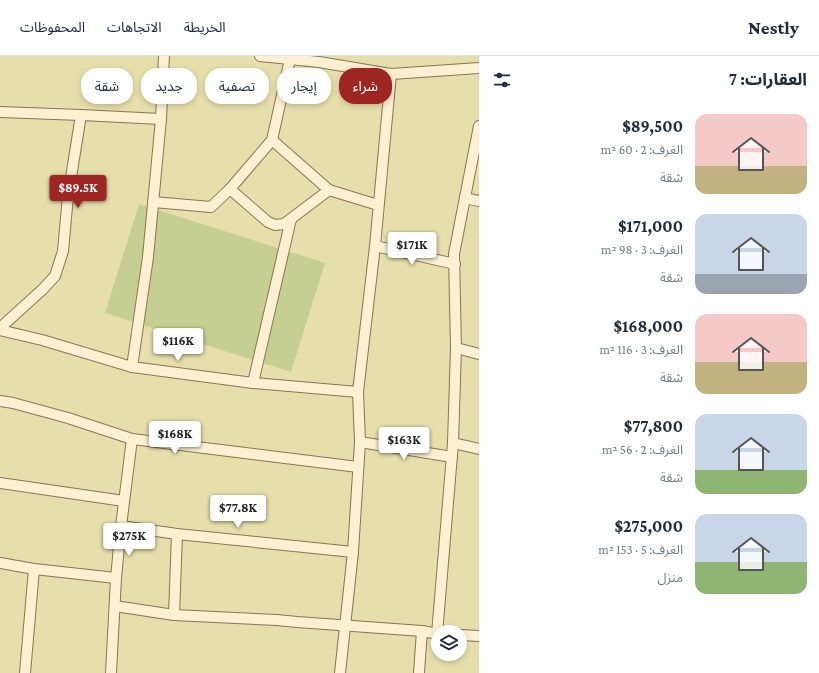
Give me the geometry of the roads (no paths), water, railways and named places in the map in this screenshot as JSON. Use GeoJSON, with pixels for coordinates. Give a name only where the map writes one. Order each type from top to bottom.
{"type":"FeatureCollection","features":[{"type":"Feature","properties":{"kind":"street"},"geometry":{"type":"LineString","coordinates":[[132,367],[148,257],[161,119],[164,56]]}},
{"type":"Feature","properties":{"kind":"street"},"geometry":{"type":"LineString","coordinates":[[260,56],[290,59],[319,59],[362,68]]}},
{"type":"Feature","properties":{"kind":"street"},"geometry":{"type":"LineString","coordinates":[[153,202],[211,207],[230,189],[272,140],[290,59]]}},
{"type":"Feature","properties":{"kind":"street"},"geometry":{"type":"LineString","coordinates":[[392,74],[479,68]]}},
{"type":"Feature","properties":{"kind":"street"},"geometry":{"type":"LineString","coordinates":[[340,673],[353,552],[360,442],[358,392],[375,246],[388,104]]}},
{"type":"Feature","properties":{"kind":"street"},"geometry":{"type":"LineString","coordinates":[[0,112],[161,119]]}},
{"type":"Feature","properties":{"kind":"street"},"geometry":{"type":"LineString","coordinates":[[0,329],[55,276],[63,251],[68,196],[81,115]]}},
{"type":"Feature","properties":{"kind":"street"},"geometry":{"type":"LineString","coordinates":[[438,625],[453,443],[456,348],[454,254],[479,126]]}},
{"type":"Feature","properties":{"kind":"street"},"geometry":{"type":"LineString","coordinates":[[272,140],[329,190],[378,205]]}},
{"type":"Feature","properties":{"kind":"street"},"geometry":{"type":"LineString","coordinates":[[230,189],[268,222],[275,225],[284,224],[329,190]]}},
{"type":"Feature","properties":{"kind":"street"},"geometry":{"type":"LineString","coordinates":[[465,198],[479,201]]}},
{"type":"Feature","properties":{"kind":"street"},"geometry":{"type":"LineString","coordinates":[[253,382],[291,219]]}},
{"type":"Feature","properties":{"kind":"street"},"geometry":{"type":"LineString","coordinates":[[375,246],[455,264]]}},
{"type":"Feature","properties":{"kind":"street"},"geometry":{"type":"LineString","coordinates":[[0,329],[132,367],[253,382],[358,392]]}},
{"type":"Feature","properties":{"kind":"street"},"geometry":{"type":"LineString","coordinates":[[456,348],[479,354]]}},
{"type":"Feature","properties":{"kind":"street"},"geometry":{"type":"LineString","coordinates":[[0,401],[13,403],[68,418],[132,439],[358,467]]}},
{"type":"Feature","properties":{"kind":"street"},"geometry":{"type":"LineString","coordinates":[[110,673],[116,578],[132,439]]}},
{"type":"Feature","properties":{"kind":"street"},"geometry":{"type":"LineString","coordinates":[[360,442],[452,457]]}},
{"type":"Feature","properties":{"kind":"street"},"geometry":{"type":"LineString","coordinates":[[453,443],[479,449]]}},
{"type":"Feature","properties":{"kind":"street"},"geometry":{"type":"LineString","coordinates":[[0,484],[124,501]]}},
{"type":"Feature","properties":{"kind":"street"},"geometry":{"type":"LineString","coordinates":[[121,526],[177,534],[353,552]]}},
{"type":"Feature","properties":{"kind":"street"},"geometry":{"type":"LineString","coordinates":[[174,615],[177,534]]}},
{"type":"Feature","properties":{"kind":"street"},"geometry":{"type":"LineString","coordinates":[[0,563],[34,569],[116,578]]}},
{"type":"Feature","properties":{"kind":"street"},"geometry":{"type":"LineString","coordinates":[[26,673],[34,569]]}},
{"type":"Feature","properties":{"kind":"street"},"geometry":{"type":"LineString","coordinates":[[115,606],[174,615],[277,620],[431,633]]}},
{"type":"Feature","properties":{"kind":"street"},"geometry":{"type":"LineString","coordinates":[[419,673],[422,631]]}},
{"type":"Feature","properties":{"kind":"street"},"geometry":{"type":"LineString","coordinates":[[467,635],[479,636]]}}]}
